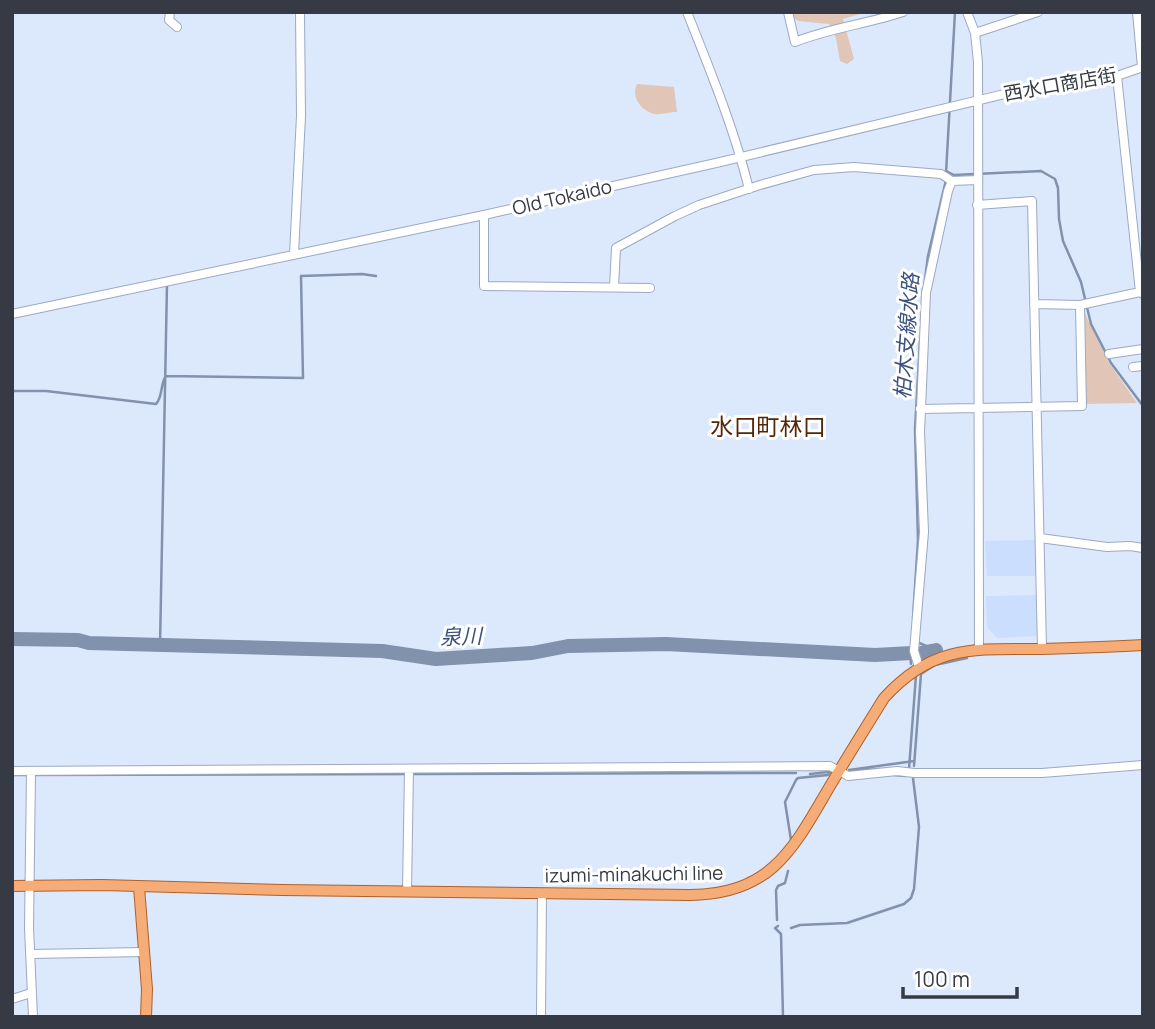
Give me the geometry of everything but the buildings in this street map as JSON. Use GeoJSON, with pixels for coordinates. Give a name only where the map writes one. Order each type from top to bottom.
{"type":"FeatureCollection","features":[{"type":"Feature","properties":{"kind":"main road","name":"izumi-minakuchi line"},"geometry":{"type":"LineString","coordinates":[[12,886],[701,895],[734,890],[765,874],[782,860],[806,827],[884,698],[898,682],[919,667],[948,654],[979,649],[1143,645]]}},
{"type":"Feature","properties":{"kind":"main road"},"geometry":{"type":"LineString","coordinates":[[139,887],[146,1017]]}},
{"type":"Feature","properties":{"kind":"street"},"geometry":{"type":"LineString","coordinates":[[170,12],[169,20],[177,27]]}},
{"type":"Feature","properties":{"kind":"street"},"geometry":{"type":"LineString","coordinates":[[294,254],[301,116],[300,12]]}},
{"type":"Feature","properties":{"kind":"street"},"geometry":{"type":"LineString","coordinates":[[687,12],[741,157],[749,188]]}},
{"type":"Feature","properties":{"kind":"street"},"geometry":{"type":"LineString","coordinates":[[788,12],[794,42],[817,33],[868,24],[903,12]]}},
{"type":"Feature","properties":{"kind":"street"},"geometry":{"type":"LineString","coordinates":[[967,12],[975,33],[978,62],[979,649]]}},
{"type":"Feature","properties":{"kind":"street"},"geometry":{"type":"LineString","coordinates":[[975,33],[1038,12]]}},
{"type":"Feature","properties":{"kind":"street"},"geometry":{"type":"LineString","coordinates":[[1138,12],[1142,67]]}},
{"type":"Feature","properties":{"kind":"street","name":"西水口商店街"},"geometry":{"type":"LineString","coordinates":[[977,101],[1032,88],[1117,76],[1142,67]]}},
{"type":"Feature","properties":{"kind":"street"},"geometry":{"type":"LineString","coordinates":[[1034,304],[1080,304],[1141,293],[1117,76]]}},
{"type":"Feature","properties":{"kind":"street","name":"Old Tokaido"},"geometry":{"type":"LineString","coordinates":[[12,314],[484,215],[977,101]]}},
{"type":"Feature","properties":{"kind":"street"},"geometry":{"type":"LineString","coordinates":[[614,287],[616,248],[675,216],[749,188],[814,170],[854,167],[941,174],[952,181],[978,180]]}},
{"type":"Feature","properties":{"kind":"street"},"geometry":{"type":"LineString","coordinates":[[919,667],[914,651],[924,532],[920,410],[926,293],[952,181]]}},
{"type":"Feature","properties":{"kind":"street"},"geometry":{"type":"LineString","coordinates":[[977,205],[1032,201],[1042,649]]}},
{"type":"Feature","properties":{"kind":"street"},"geometry":{"type":"LineString","coordinates":[[484,215],[485,286],[538,291],[650,288]]}},
{"type":"Feature","properties":{"kind":"street"},"geometry":{"type":"LineString","coordinates":[[920,410],[1082,406],[1080,304]]}},
{"type":"Feature","properties":{"kind":"street"},"geometry":{"type":"LineString","coordinates":[[1109,354],[1143,349]]}},
{"type":"Feature","properties":{"kind":"street"},"geometry":{"type":"LineString","coordinates":[[1040,538],[1107,547],[1143,548]]}},
{"type":"Feature","properties":{"kind":"street"},"geometry":{"type":"LineString","coordinates":[[12,771],[830,766],[848,776],[897,771],[1042,772],[1143,765]]}},
{"type":"Feature","properties":{"kind":"street"},"geometry":{"type":"LineString","coordinates":[[407,892],[410,769]]}},
{"type":"Feature","properties":{"kind":"street"},"geometry":{"type":"LineString","coordinates":[[31,771],[30,954],[33,1017]]}},
{"type":"Feature","properties":{"kind":"street"},"geometry":{"type":"LineString","coordinates":[[541,1017],[542,893]]}},
{"type":"Feature","properties":{"kind":"street"},"geometry":{"type":"LineString","coordinates":[[30,954],[144,952]]}},
{"type":"Feature","properties":{"kind":"street"},"geometry":{"type":"LineString","coordinates":[[12,999],[31,993]]}},
{"type":"Feature","properties":{"kind":"shaded area"},"geometry":{"type":"Polygon","coordinates":[[[788,12],[860,12],[843,19],[854,59],[847,64],[840,61],[836,38],[829,24],[798,21],[788,12]]]}},
{"type":"Feature","properties":{"kind":"shaded area"},"geometry":{"type":"Polygon","coordinates":[[[637,84],[674,87],[677,112],[649,112],[636,98],[637,84]]]}},
{"type":"Feature","properties":{"kind":"shaded area"},"geometry":{"type":"Polygon","coordinates":[[[1085,314],[1109,363],[1137,403],[1086,404],[1085,314]]]}},
{"type":"Feature","properties":{"kind":"shaded area"},"geometry":{"type":"Polygon","coordinates":[[[1036,540],[1037,576],[987,576],[985,541],[1036,540]]]}},
{"type":"Feature","properties":{"kind":"shaded area"},"geometry":{"type":"Polygon","coordinates":[[[1038,595],[1038,636],[997,638],[987,627],[986,596],[1038,595]]]}},
{"type":"Feature","properties":{"kind":"waterway","name":"柏木支線水路"},"geometry":{"type":"LineString","coordinates":[[946,173],[955,12]]}},
{"type":"Feature","properties":{"kind":"waterway"},"geometry":{"type":"LineString","coordinates":[[946,171],[954,175],[1041,171],[1055,179],[1063,241],[1081,282],[1091,324],[1111,363],[1143,406]]}},
{"type":"Feature","properties":{"kind":"waterway","name":"柏木支線水路"},"geometry":{"type":"LineString","coordinates":[[925,279],[946,180]]}},
{"type":"Feature","properties":{"kind":"waterway"},"geometry":{"type":"LineString","coordinates":[[166,376],[303,378],[301,276],[376,276]]}},
{"type":"Feature","properties":{"kind":"waterway"},"geometry":{"type":"LineString","coordinates":[[160,646],[167,284]]}},
{"type":"Feature","properties":{"kind":"waterway","name":"柏木支線水路"},"geometry":{"type":"LineString","coordinates":[[913,618],[918,540],[915,429],[920,341]]}},
{"type":"Feature","properties":{"kind":"waterway"},"geometry":{"type":"LineString","coordinates":[[12,391],[46,391],[156,404],[166,376]]}},
{"type":"Feature","properties":{"kind":"waterway","name":"泉川"},"geometry":{"type":"LineString","coordinates":[[12,639],[382,651],[436,659],[532,653],[568,646],[666,644],[875,655],[912,653]]}},
{"type":"Feature","properties":{"kind":"waterway","name":"柏木支線水路"},"geometry":{"type":"LineString","coordinates":[[917,642],[931,648],[931,653]]}},
{"type":"Feature","properties":{"kind":"waterway","name":"柏木支線水路"},"geometry":{"type":"LineString","coordinates":[[921,653],[936,650]]}},
{"type":"Feature","properties":{"kind":"waterway"},"geometry":{"type":"LineString","coordinates":[[910,653],[911,664]]}},
{"type":"Feature","properties":{"kind":"waterway","name":"柏木支線水路"},"geometry":{"type":"LineString","coordinates":[[914,766],[921,674],[935,665],[967,658]]}},
{"type":"Feature","properties":{"kind":"waterway"},"geometry":{"type":"LineString","coordinates":[[909,769],[916,675]]}},
{"type":"Feature","properties":{"kind":"waterway"},"geometry":{"type":"LineString","coordinates":[[849,770],[914,761]]}},
{"type":"Feature","properties":{"kind":"waterway"},"geometry":{"type":"LineString","coordinates":[[853,771],[880,769]]}},
{"type":"Feature","properties":{"kind":"waterway"},"geometry":{"type":"LineString","coordinates":[[810,774],[828,772]]}},
{"type":"Feature","properties":{"kind":"waterway"},"geometry":{"type":"LineString","coordinates":[[791,840],[785,802],[796,780],[828,775],[830,772]]}},
{"type":"Feature","properties":{"kind":"waterway"},"geometry":{"type":"LineString","coordinates":[[12,775],[796,773]]}},
{"type":"Feature","properties":{"kind":"waterway"},"geometry":{"type":"LineString","coordinates":[[894,775],[905,776]]}},
{"type":"Feature","properties":{"kind":"waterway","name":"柏木支線水路"},"geometry":{"type":"LineString","coordinates":[[791,928],[800,925],[847,923],[904,904],[911,898],[919,827],[913,778]]}},
{"type":"Feature","properties":{"kind":"waterway"},"geometry":{"type":"LineString","coordinates":[[777,920],[776,890],[785,883],[788,871]]}},
{"type":"Feature","properties":{"kind":"waterway"},"geometry":{"type":"LineString","coordinates":[[778,926],[775,928],[781,934],[783,1017]]}},
{"type":"Feature","properties":{"kind":"district","name":"水口町林口"},"geometry":{"type":"Point","coordinates":[768,426]}}]}
